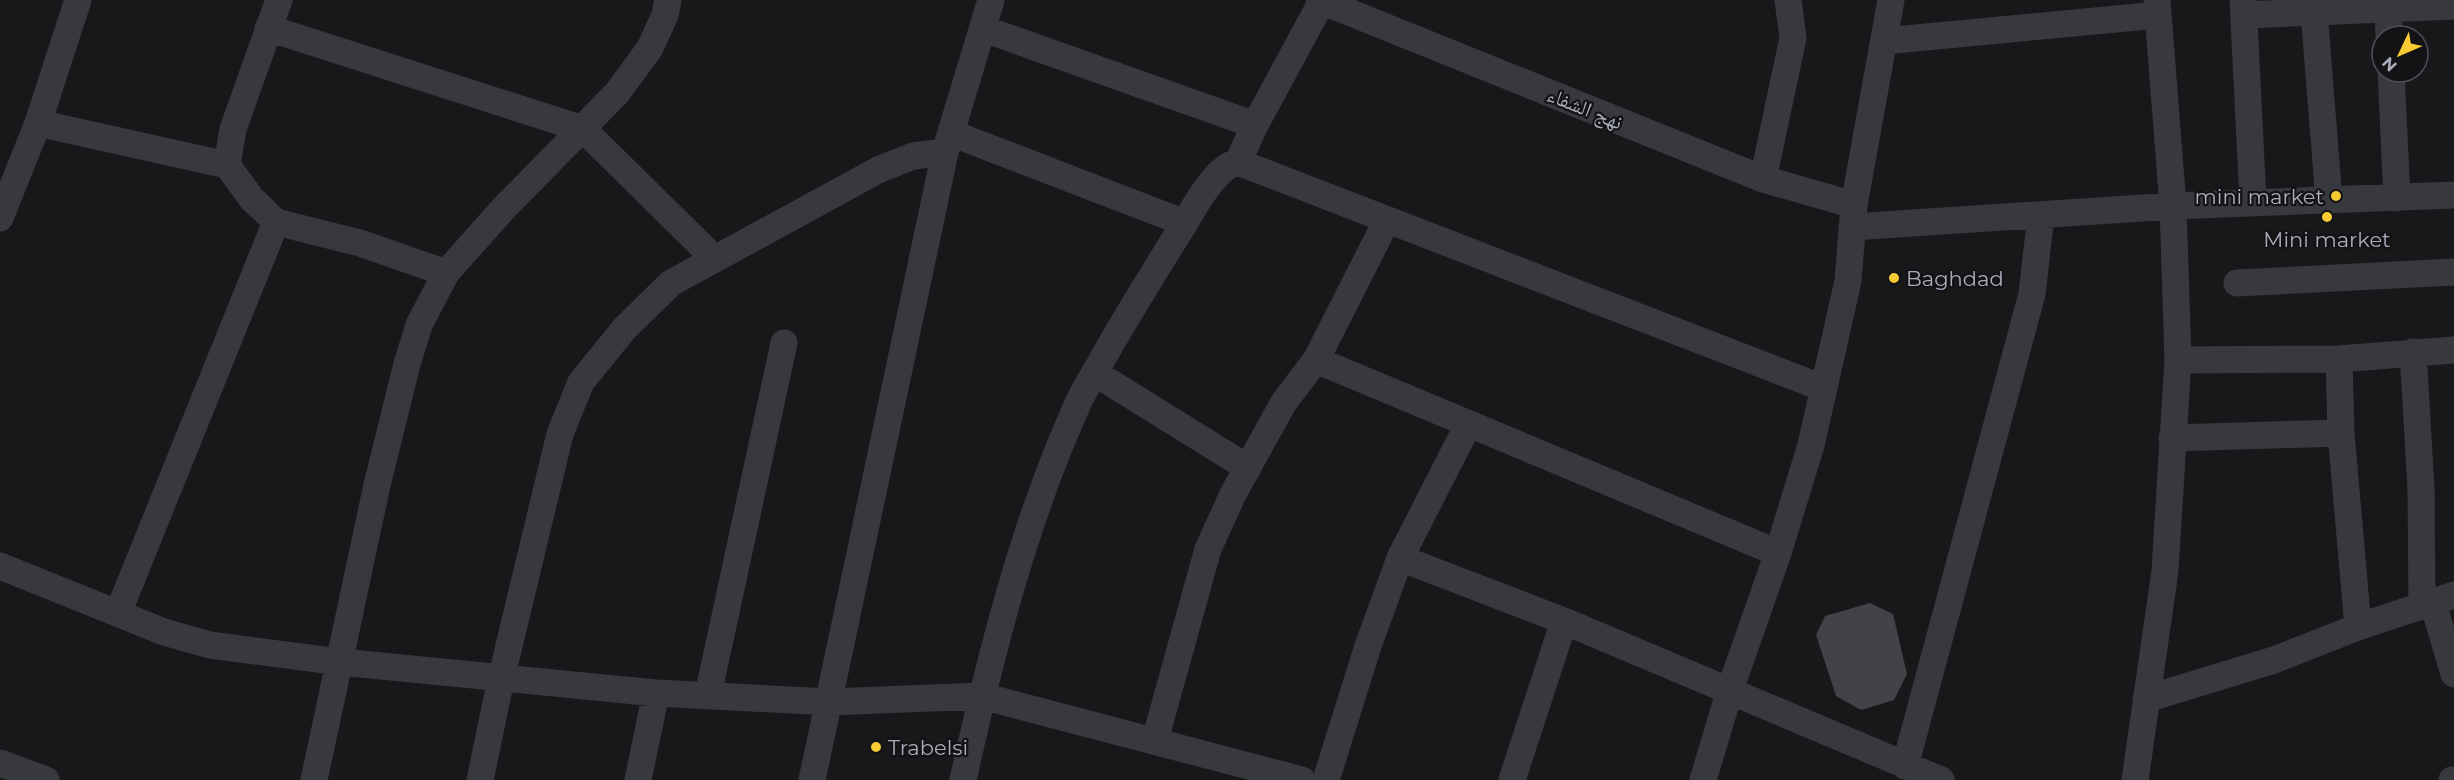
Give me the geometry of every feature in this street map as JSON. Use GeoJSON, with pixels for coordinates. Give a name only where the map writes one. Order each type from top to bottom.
{"type":"FeatureCollection","features":[{"type":"Feature","properties":{"kind":"street"},"geometry":{"type":"LineString","coordinates":[[0,218],[38,123],[78,0]]}},
{"type":"Feature","properties":{"kind":"street"},"geometry":{"type":"LineString","coordinates":[[227,165],[233,129],[279,0]]}},
{"type":"Feature","properties":{"kind":"street"},"geometry":{"type":"LineString","coordinates":[[314,780],[377,485],[419,325],[446,273],[516,195],[617,93],[650,48],[665,15],[668,0]]}},
{"type":"Feature","properties":{"kind":"street"},"geometry":{"type":"LineString","coordinates":[[812,780],[948,142],[991,0]]}},
{"type":"Feature","properties":{"kind":"street"},"geometry":{"type":"LineString","coordinates":[[1763,179],[1793,38],[1788,0]]}},
{"type":"Feature","properties":{"kind":"street"},"geometry":{"type":"LineString","coordinates":[[1704,780],[1730,690],[1778,553],[1811,445],[1848,280],[1853,216],[1891,0]]}},
{"type":"Feature","properties":{"kind":"street"},"geometry":{"type":"LineString","coordinates":[[1238,162],[1255,125],[1334,3]]}},
{"type":"Feature","properties":{"kind":"street","name":"نهج الشفاء"},"geometry":{"type":"LineString","coordinates":[[1334,3],[1853,216],[2041,215],[2253,202],[2454,195]]}},
{"type":"Feature","properties":{"kind":"street"},"geometry":{"type":"LineString","coordinates":[[2374,6],[2383,24]]}},
{"type":"Feature","properties":{"kind":"street"},"geometry":{"type":"LineString","coordinates":[[2253,202],[2244,7],[2314,12],[2374,6],[2454,6]]}},
{"type":"Feature","properties":{"kind":"street"},"geometry":{"type":"LineString","coordinates":[[1884,41],[2157,8],[2173,206],[2178,360],[2165,571],[2135,780]]}},
{"type":"Feature","properties":{"kind":"street"},"geometry":{"type":"LineString","coordinates":[[2314,12],[2329,200]]}},
{"type":"Feature","properties":{"kind":"street"},"geometry":{"type":"LineString","coordinates":[[268,28],[583,129],[714,258]]}},
{"type":"Feature","properties":{"kind":"street"},"geometry":{"type":"LineString","coordinates":[[984,29],[1255,125]]}},
{"type":"Feature","properties":{"kind":"street"},"geometry":{"type":"LineString","coordinates":[[2392,84],[2397,198]]}},
{"type":"Feature","properties":{"kind":"street"},"geometry":{"type":"LineString","coordinates":[[38,123],[227,165],[252,199],[276,222],[360,243],[446,273]]}},
{"type":"Feature","properties":{"kind":"street"},"geometry":{"type":"LineString","coordinates":[[480,780],[501,679],[560,434],[580,382],[625,328],[671,283],[878,170],[948,142],[1185,223]]}},
{"type":"Feature","properties":{"kind":"street"},"geometry":{"type":"LineString","coordinates":[[963,780],[995,642],[1038,496],[1076,408],[1125,319],[1185,223],[1216,176],[1230,164],[1238,162],[1823,388]]}},
{"type":"Feature","properties":{"kind":"street"},"geometry":{"type":"LineString","coordinates":[[1905,766],[2032,294],[2041,215]]}},
{"type":"Feature","properties":{"kind":"street"},"geometry":{"type":"LineString","coordinates":[[1155,740],[1208,549],[1284,402],[1316,360],[1387,220]]}},
{"type":"Feature","properties":{"kind":"street"},"geometry":{"type":"LineString","coordinates":[[118,613],[276,222]]}},
{"type":"Feature","properties":{"kind":"street"},"geometry":{"type":"LineString","coordinates":[[2237,284],[2454,272]]}},
{"type":"Feature","properties":{"kind":"street"},"geometry":{"type":"LineString","coordinates":[[708,695],[784,343]]}},
{"type":"Feature","properties":{"kind":"street"},"geometry":{"type":"LineString","coordinates":[[2178,360],[2339,359],[2454,350]]}},
{"type":"Feature","properties":{"kind":"street"},"geometry":{"type":"LineString","coordinates":[[2413,352],[2421,489],[2436,601],[2454,674]]}},
{"type":"Feature","properties":{"kind":"street"},"geometry":{"type":"LineString","coordinates":[[2339,359],[2342,433],[2358,627]]}},
{"type":"Feature","properties":{"kind":"street"},"geometry":{"type":"LineString","coordinates":[[1316,360],[1778,553]]}},
{"type":"Feature","properties":{"kind":"street"},"geometry":{"type":"LineString","coordinates":[[1095,373],[1248,468]]}},
{"type":"Feature","properties":{"kind":"street"},"geometry":{"type":"LineString","coordinates":[[1326,780],[1368,646],[1400,558],[1468,425]]}},
{"type":"Feature","properties":{"kind":"street"},"geometry":{"type":"LineString","coordinates":[[2172,438],[2342,433]]}},
{"type":"Feature","properties":{"kind":"street"},"geometry":{"type":"LineString","coordinates":[[1400,558],[1564,621],[1941,780]]}},
{"type":"Feature","properties":{"kind":"street"},"geometry":{"type":"LineString","coordinates":[[0,566],[164,632],[210,645],[340,662],[656,693],[829,702],[982,696],[1302,780]]}},
{"type":"Feature","properties":{"kind":"street"},"geometry":{"type":"LineString","coordinates":[[2146,699],[2274,660],[2358,627],[2436,601]]}},
{"type":"Feature","properties":{"kind":"street"},"geometry":{"type":"LineString","coordinates":[[1512,780],[1564,621]]}},
{"type":"Feature","properties":{"kind":"street"},"geometry":{"type":"LineString","coordinates":[[638,780],[656,693]]}},
{"type":"Feature","properties":{"kind":"street"},"geometry":{"type":"LineString","coordinates":[[0,763],[46,780]]}},
{"type":"Feature","properties":{"kind":"building"},"geometry":{"type":"Polygon","coordinates":[[[1870,603],[1893,614],[1907,674],[1894,700],[1861,710],[1836,696],[1816,635],[1825,616],[1870,603]]]}},
{"type":"Feature","properties":{"kind":"place","name":"mini market"},"geometry":{"type":"Point","coordinates":[2336,196]}},
{"type":"Feature","properties":{"kind":"place","name":"Mini market"},"geometry":{"type":"Point","coordinates":[2327,217]}},
{"type":"Feature","properties":{"kind":"place","name":"Baghdad"},"geometry":{"type":"Point","coordinates":[1894,278]}},
{"type":"Feature","properties":{"kind":"place","name":"Trabelsi"},"geometry":{"type":"Point","coordinates":[876,747]}}]}
